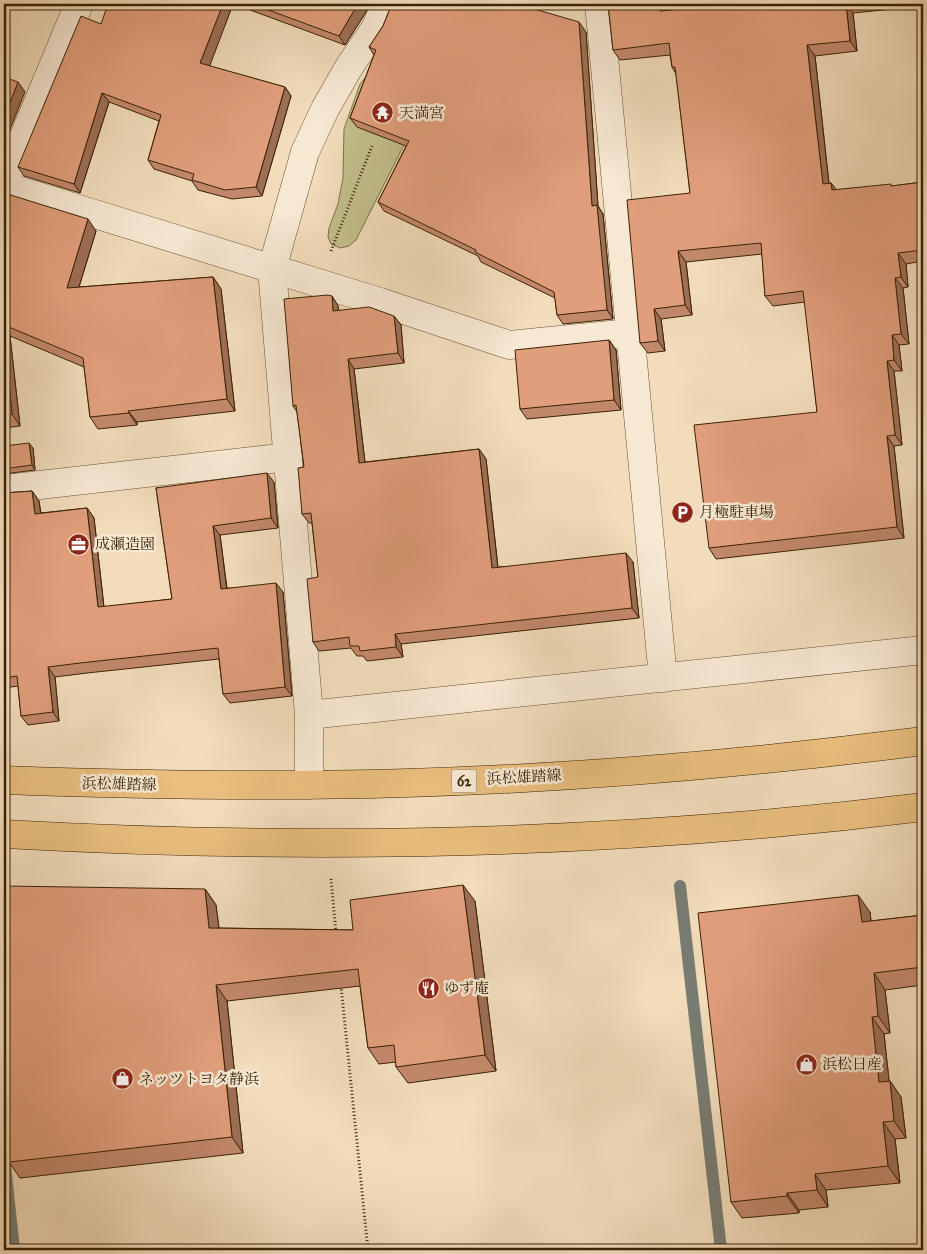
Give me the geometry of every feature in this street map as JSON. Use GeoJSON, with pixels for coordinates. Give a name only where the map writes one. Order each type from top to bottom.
{"type":"FeatureCollection","features":[{"type":"Feature","properties":{"kind":"main road","name":"浜松雄踏線"},"geometry":{"type":"LineString","coordinates":[[4,780],[156,785],[407,783],[657,769],[778,759],[923,741]]}},
{"type":"Feature","properties":{"kind":"main road"},"geometry":{"type":"LineString","coordinates":[[4,834],[160,841],[330,843],[483,841],[621,834],[815,819],[923,807]]}},
{"type":"Feature","properties":{"kind":"street"},"geometry":{"type":"LineString","coordinates":[[79,4],[4,185],[380,302],[509,345],[630,333]]}},
{"type":"Feature","properties":{"kind":"street"},"geometry":{"type":"LineString","coordinates":[[599,4],[663,678]]}},
{"type":"Feature","properties":{"kind":"street"},"geometry":{"type":"LineString","coordinates":[[309,785],[309,715],[272,268],[305,152],[325,109],[381,16]]}},
{"type":"Feature","properties":{"kind":"street"},"geometry":{"type":"LineString","coordinates":[[4,489],[288,457]]}},
{"type":"Feature","properties":{"kind":"street"},"geometry":{"type":"LineString","coordinates":[[309,715],[923,650]]}},
{"type":"Feature","properties":{"kind":"path"},"geometry":{"type":"LineString","coordinates":[[318,283],[372,146]]}},
{"type":"Feature","properties":{"kind":"path"},"geometry":{"type":"LineString","coordinates":[[330,843],[331,890],[336,938]]}},
{"type":"Feature","properties":{"kind":"path"},"geometry":{"type":"LineString","coordinates":[[340,977],[368,1250]]}},
{"type":"Feature","properties":{"kind":"shaded area"},"geometry":{"type":"Polygon","coordinates":[[[373,75],[418,108],[403,147],[356,240],[349,246],[340,248],[331,244],[328,237],[329,228],[338,204],[343,178],[344,129],[360,84],[365,78],[373,75]]]}},
{"type":"Feature","properties":{"kind":"building"},"geometry":{"type":"Polygon","coordinates":[[[108,4],[223,4],[200,63],[285,87],[256,187],[225,190],[192,180],[194,174],[148,160],[161,115],[102,93],[74,184],[18,167],[81,16],[101,24],[108,4]]]}},
{"type":"Feature","properties":{"kind":"building"},"geometry":{"type":"Polygon","coordinates":[[[252,4],[358,4],[339,36],[252,4]]]}},
{"type":"Feature","properties":{"kind":"building"},"geometry":{"type":"Polygon","coordinates":[[[390,4],[517,4],[579,22],[592,206],[597,205],[607,310],[557,315],[554,292],[475,252],[476,250],[378,202],[409,141],[350,118],[376,50],[369,47],[383,26],[390,4]]]}},
{"type":"Feature","properties":{"kind":"building"},"geometry":{"type":"Polygon","coordinates":[[[608,4],[660,4],[660,11],[738,4],[846,4],[850,41],[807,45],[823,184],[831,183],[832,190],[923,182],[923,250],[898,253],[901,277],[895,278],[901,334],[892,335],[894,360],[887,361],[895,435],[887,436],[897,527],[709,548],[694,425],[817,412],[803,291],[765,296],[761,243],[678,251],[685,305],[654,309],[658,341],[640,343],[627,200],[690,193],[675,67],[672,67],[669,43],[613,50],[608,4]]]}},
{"type":"Feature","properties":{"kind":"building"},"geometry":{"type":"Polygon","coordinates":[[[4,77],[18,82],[4,118],[4,77]]]}},
{"type":"Feature","properties":{"kind":"building"},"geometry":{"type":"Polygon","coordinates":[[[4,193],[88,219],[67,288],[213,277],[227,399],[90,417],[83,358],[4,325],[4,193]]]}},
{"type":"Feature","properties":{"kind":"building"},"geometry":{"type":"Polygon","coordinates":[[[332,296],[333,311],[369,307],[394,316],[398,353],[348,359],[359,463],[479,449],[492,568],[626,553],[632,608],[395,634],[396,647],[360,651],[359,646],[350,646],[349,637],[313,642],[307,579],[318,577],[311,513],[302,514],[298,468],[304,467],[296,405],[293,406],[284,299],[332,296]]]}},
{"type":"Feature","properties":{"kind":"building"},"geometry":{"type":"Polygon","coordinates":[[[4,340],[12,414],[4,415],[4,340]]]}},
{"type":"Feature","properties":{"kind":"building"},"geometry":{"type":"Polygon","coordinates":[[[609,340],[614,400],[520,409],[515,350],[609,340]]]}},
{"type":"Feature","properties":{"kind":"building"},"geometry":{"type":"Polygon","coordinates":[[[29,443],[32,465],[4,469],[4,446],[29,443]]]}},
{"type":"Feature","properties":{"kind":"building"},"geometry":{"type":"Polygon","coordinates":[[[267,473],[271,518],[213,526],[221,589],[276,583],[285,687],[223,694],[218,648],[80,663],[48,667],[53,712],[21,716],[17,676],[4,678],[4,493],[32,491],[35,514],[87,508],[98,607],[172,599],[156,488],[267,473]]]}},
{"type":"Feature","properties":{"kind":"building","name":"ネッツトヨタ静浜"},"geometry":{"type":"Polygon","coordinates":[[[463,885],[485,1055],[396,1067],[394,1045],[368,1048],[358,969],[216,985],[232,1137],[9,1162],[4,1112],[4,886],[205,889],[209,928],[353,930],[350,900],[463,885]]]}},
{"type":"Feature","properties":{"kind":"building"},"geometry":{"type":"Polygon","coordinates":[[[858,895],[862,922],[923,915],[923,967],[874,973],[878,1016],[872,1017],[879,1082],[890,1081],[894,1121],[883,1122],[888,1166],[815,1174],[817,1190],[787,1193],[787,1196],[731,1202],[698,913],[858,895]]]}},
{"type":"Feature","properties":{"kind":"waterway"},"geometry":{"type":"LineString","coordinates":[[680,886],[721,1250]]}},
{"type":"Feature","properties":{"kind":"waterway"},"geometry":{"type":"LineString","coordinates":[[4,1156],[14,1250]]}},
{"type":"Feature","properties":{"kind":"place","name":"天満宮"},"geometry":{"type":"Point","coordinates":[383,113]}},
{"type":"Feature","properties":{"kind":"place","name":"月極駐車場"},"geometry":{"type":"Point","coordinates":[683,512]}},
{"type":"Feature","properties":{"kind":"place","name":"成瀬造園"},"geometry":{"type":"Point","coordinates":[79,544]}},
{"type":"Feature","properties":{"kind":"place","name":"ゆず庵"},"geometry":{"type":"Point","coordinates":[428,988]}},
{"type":"Feature","properties":{"kind":"place","name":"浜松日産"},"geometry":{"type":"Point","coordinates":[806,1064]}},
{"type":"Feature","properties":{"kind":"place","name":"ネッツトヨタ静浜"},"geometry":{"type":"Point","coordinates":[123,1079]}}]}
